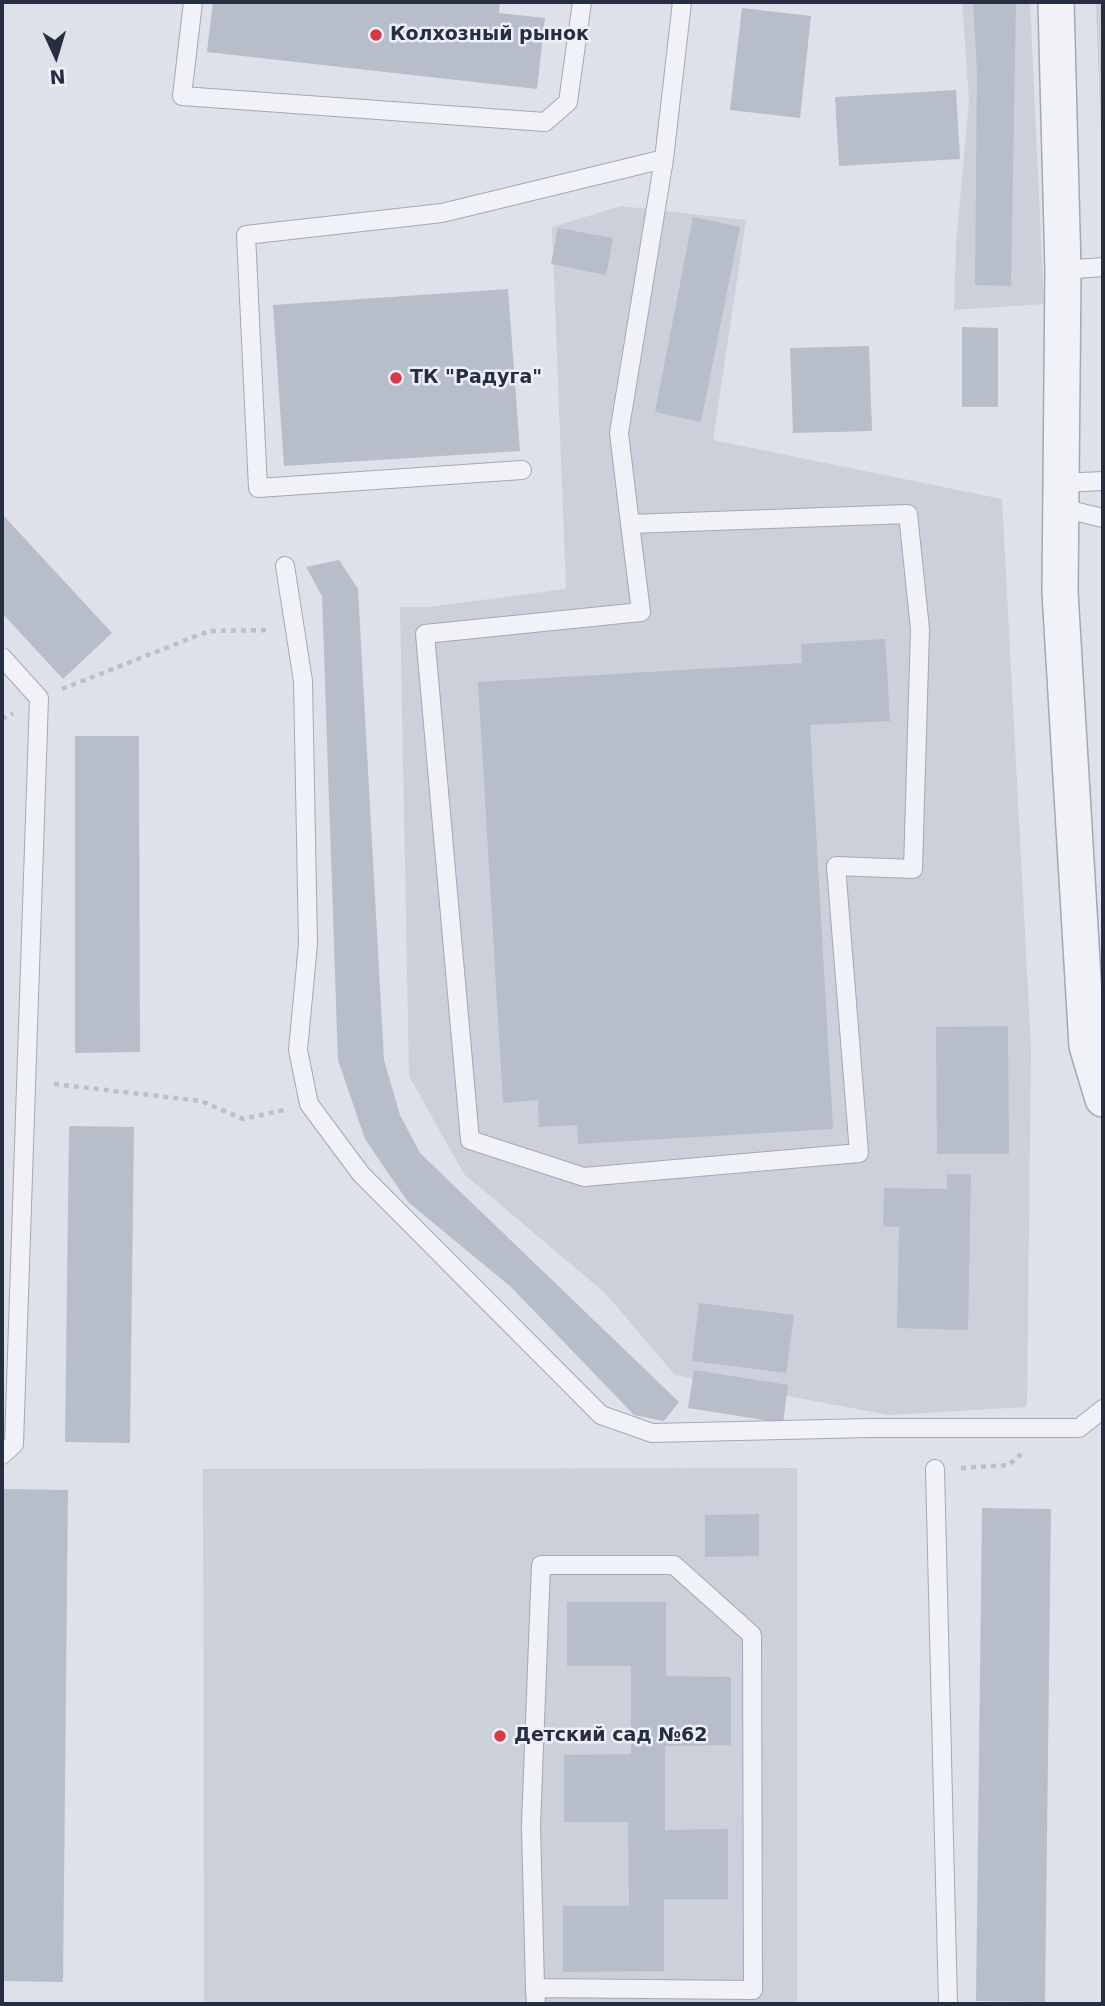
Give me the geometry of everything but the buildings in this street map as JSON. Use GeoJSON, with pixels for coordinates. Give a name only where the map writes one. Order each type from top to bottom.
{"type":"FeatureCollection","features":[{"type":"Feature","properties":{"kind":"street"},"geometry":{"type":"LineString","coordinates":[[1056,2],[1063,270],[1060,592],[1093,960],[1087,1046],[1103,1099]]}},
{"type":"Feature","properties":{"kind":"lane"},"geometry":{"type":"LineString","coordinates":[[193,2],[182,96],[545,122],[568,102],[582,2]]}},
{"type":"Feature","properties":{"kind":"lane"},"geometry":{"type":"LineString","coordinates":[[630,524],[908,514],[920,629],[913,870],[836,866],[859,1153],[584,1177],[470,1140],[425,634],[640,612],[619,433],[664,159],[682,2]]}},
{"type":"Feature","properties":{"kind":"lane"},"geometry":{"type":"LineString","coordinates":[[522,470],[258,488],[246,235],[442,213],[664,159]]}},
{"type":"Feature","properties":{"kind":"lane"},"geometry":{"type":"LineString","coordinates":[[1063,270],[1103,267]]}},
{"type":"Feature","properties":{"kind":"lane"},"geometry":{"type":"LineString","coordinates":[[1061,496],[1103,481]]}},
{"type":"Feature","properties":{"kind":"lane"},"geometry":{"type":"LineString","coordinates":[[1061,496],[1103,518]]}},
{"type":"Feature","properties":{"kind":"lane"},"geometry":{"type":"LineString","coordinates":[[285,566],[303,681],[307,944],[299,1050],[309,1104],[361,1174],[601,1415],[652,1433],[1079,1428],[1103,1409]]}},
{"type":"Feature","properties":{"kind":"lane"},"geometry":{"type":"LineString","coordinates":[[2,657],[39,698],[14,1444],[2,1455]]}},
{"type":"Feature","properties":{"kind":"lane"},"geometry":{"type":"LineString","coordinates":[[935,1469],[948,2004]]}},
{"type":"Feature","properties":{"kind":"lane"},"geometry":{"type":"LineString","coordinates":[[541,1565],[674,1565],[752,1635],[753,1990],[535,1996],[531,1825],[541,1565]]}},
{"type":"Feature","properties":{"kind":"path"},"geometry":{"type":"LineString","coordinates":[[2,719],[39,698],[209,631],[295,630]]}},
{"type":"Feature","properties":{"kind":"path"},"geometry":{"type":"LineString","coordinates":[[27,1081],[201,1101],[243,1119],[309,1104]]}},
{"type":"Feature","properties":{"kind":"path"},"geometry":{"type":"LineString","coordinates":[[935,1469],[1009,1465],[1049,1428]]}},
{"type":"Feature","properties":{"kind":"shaded area"},"geometry":{"type":"Polygon","coordinates":[[[962,2],[1030,2],[1044,304],[954,310],[956,244],[969,102],[962,2]]]}},
{"type":"Feature","properties":{"kind":"shaded area"},"geometry":{"type":"Polygon","coordinates":[[[1095,2],[1103,2],[1103,183],[1096,10],[1095,2]]]}},
{"type":"Feature","properties":{"kind":"shaded area"},"geometry":{"type":"Polygon","coordinates":[[[621,206],[746,220],[713,440],[1002,499],[1031,1047],[1027,1407],[889,1415],[675,1375],[605,1293],[464,1174],[409,1076],[400,607],[428,607],[566,589],[552,227],[621,206]]]}},
{"type":"Feature","properties":{"kind":"shaded area","name":"Детский сад №62"},"geometry":{"type":"Polygon","coordinates":[[[797,1468],[797,2003],[204,2004],[203,1469],[797,1468]]]}},
{"type":"Feature","properties":{"kind":"place","name":"Колхозный рынок"},"geometry":{"type":"Point","coordinates":[376,35]}},
{"type":"Feature","properties":{"kind":"place","name":"ТК \"Радуга\""},"geometry":{"type":"Point","coordinates":[396,378]}},
{"type":"Feature","properties":{"kind":"place","name":"Детский сад №62"},"geometry":{"type":"Point","coordinates":[500,1736]}}]}
